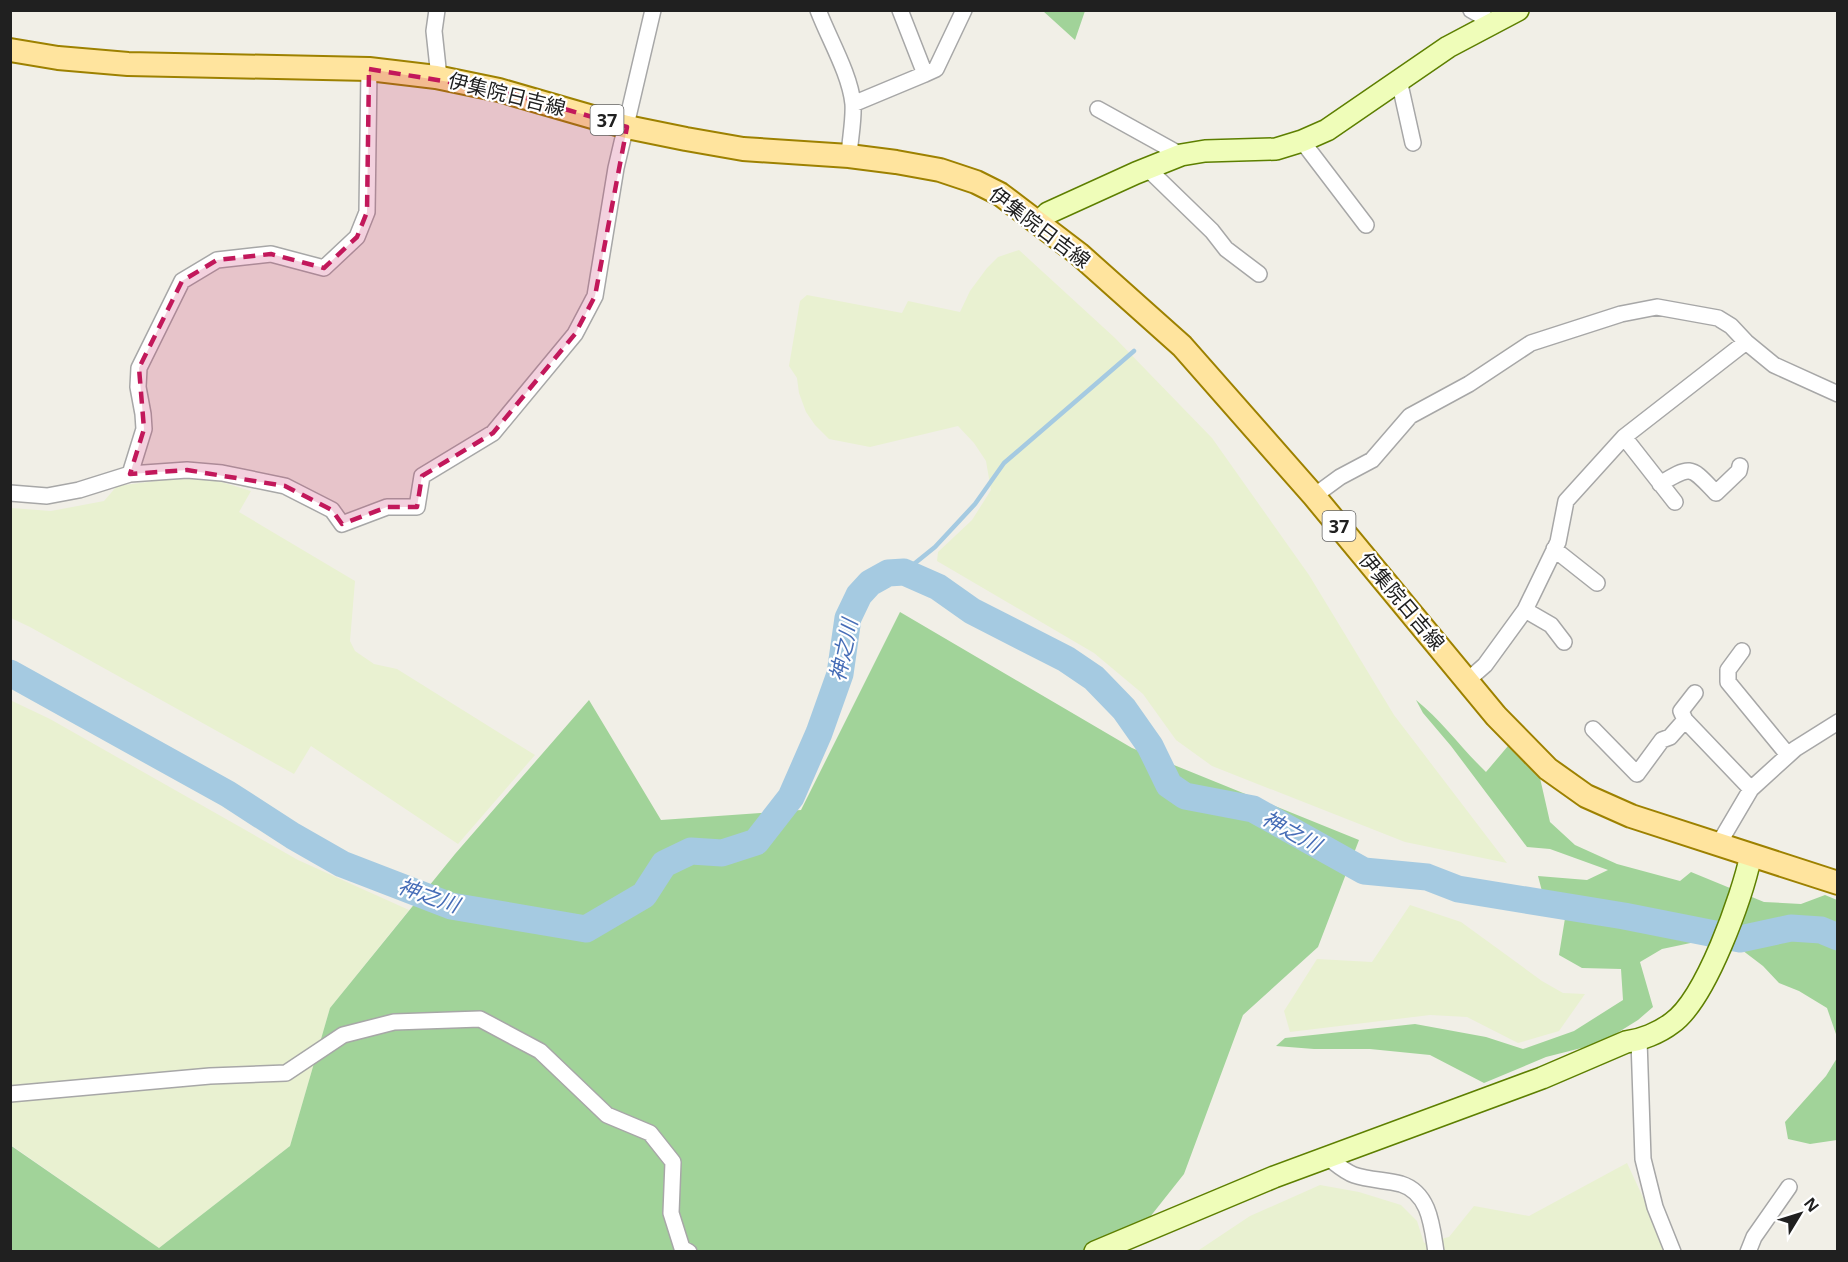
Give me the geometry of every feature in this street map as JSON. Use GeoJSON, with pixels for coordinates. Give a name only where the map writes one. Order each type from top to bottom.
{"type":"FeatureCollection","features":[{"type":"Feature","properties":{"kind":"main road","name":"伊集院日吉線"},"geometry":{"type":"LineString","coordinates":[[10,50],[58,58],[128,64],[369,69],[436,77],[499,90],[627,126],[743,149],[849,156],[940,170],[976,182],[1000,194],[1038,223],[1120,289],[1182,346],[1314,496],[1524,746],[1548,769],[1586,796],[1631,816],[1838,883]]}},
{"type":"Feature","properties":{"kind":"street"},"geometry":{"type":"LineString","coordinates":[[436,77],[438,68],[434,31],[437,10]]}},
{"type":"Feature","properties":{"kind":"street"},"geometry":{"type":"LineString","coordinates":[[10,493],[47,496],[79,490],[130,474],[199,471],[222,473],[285,486],[332,510],[342,524],[387,507],[417,507],[422,476],[493,433],[575,334],[595,296],[616,168],[653,10]]}},
{"type":"Feature","properties":{"kind":"street"},"geometry":{"type":"LineString","coordinates":[[818,10],[827,36],[842,63],[853,104],[849,156]]}},
{"type":"Feature","properties":{"kind":"street"},"geometry":{"type":"LineString","coordinates":[[900,10],[925,74]]}},
{"type":"Feature","properties":{"kind":"street"},"geometry":{"type":"LineString","coordinates":[[853,104],[936,69],[964,10]]}},
{"type":"Feature","properties":{"kind":"street"},"geometry":{"type":"LineString","coordinates":[[1471,10],[1496,24]]}},
{"type":"Feature","properties":{"kind":"street"},"geometry":{"type":"LineString","coordinates":[[1038,223],[1048,213],[1181,155],[1205,151],[1276,149],[1327,130],[1448,47],[1496,24],[1518,10]]}},
{"type":"Feature","properties":{"kind":"street"},"geometry":{"type":"LineString","coordinates":[[130,474],[144,429],[138,387],[139,368],[182,281],[217,260],[271,254],[324,268],[357,237],[367,212],[369,69]]}},
{"type":"Feature","properties":{"kind":"street"},"geometry":{"type":"LineString","coordinates":[[1399,80],[1413,144]]}},
{"type":"Feature","properties":{"kind":"street"},"geometry":{"type":"LineString","coordinates":[[1098,109],[1181,155]]}},
{"type":"Feature","properties":{"kind":"street"},"geometry":{"type":"LineString","coordinates":[[1302,141],[1366,225]]}},
{"type":"Feature","properties":{"kind":"street"},"geometry":{"type":"LineString","coordinates":[[1147,168],[1212,231],[1226,249],[1259,274]]}},
{"type":"Feature","properties":{"kind":"street"},"geometry":{"type":"LineString","coordinates":[[1314,496],[1340,477],[1372,460],[1410,416],[1469,384],[1531,343],[1621,314],[1657,307],[1718,318],[1731,326],[1774,365],[1838,394]]}},
{"type":"Feature","properties":{"kind":"street"},"geometry":{"type":"LineString","coordinates":[[1468,680],[1485,665],[1525,610],[1558,542],[1566,501],[1624,437],[1746,342]]}},
{"type":"Feature","properties":{"kind":"street"},"geometry":{"type":"LineString","coordinates":[[1624,437],[1675,502]]}},
{"type":"Feature","properties":{"kind":"street"},"geometry":{"type":"LineString","coordinates":[[1660,484],[1681,470],[1689,470],[1699,475],[1716,493],[1739,471],[1740,466]]}},
{"type":"Feature","properties":{"kind":"street"},"geometry":{"type":"LineString","coordinates":[[1554,549],[1598,583]]}},
{"type":"Feature","properties":{"kind":"street"},"geometry":{"type":"LineString","coordinates":[[1525,610],[1551,625],[1564,642]]}},
{"type":"Feature","properties":{"kind":"street"},"geometry":{"type":"LineString","coordinates":[[1742,651],[1728,670],[1728,682],[1788,755]]}},
{"type":"Feature","properties":{"kind":"street"},"geometry":{"type":"LineString","coordinates":[[1695,693],[1681,711],[1684,720],[1751,789]]}},
{"type":"Feature","properties":{"kind":"street"},"geometry":{"type":"LineString","coordinates":[[1593,729],[1637,774],[1662,740],[1670,737],[1684,720]]}},
{"type":"Feature","properties":{"kind":"street"},"geometry":{"type":"LineString","coordinates":[[1718,845],[1751,789],[1788,755],[1838,722]]}},
{"type":"Feature","properties":{"kind":"street"},"geometry":{"type":"LineString","coordinates":[[1095,1251],[1274,1177],[1542,1078],[1626,1042],[1639,1040],[1673,1023],[1692,1002],[1721,946],[1751,855]]}},
{"type":"Feature","properties":{"kind":"street"},"geometry":{"type":"LineString","coordinates":[[10,1094],[210,1076],[286,1073],[343,1035],[394,1022],[480,1019],[540,1051],[607,1115],[650,1133],[673,1162],[671,1212],[682,1248],[689,1251]]}},
{"type":"Feature","properties":{"kind":"street"},"geometry":{"type":"LineString","coordinates":[[1639,1040],[1643,1159],[1655,1207],[1673,1251]]}},
{"type":"Feature","properties":{"kind":"street"},"geometry":{"type":"LineString","coordinates":[[1327,1157],[1353,1175],[1403,1185],[1415,1192],[1430,1215],[1436,1251]]}},
{"type":"Feature","properties":{"kind":"street"},"geometry":{"type":"LineString","coordinates":[[1748,1251],[1754,1237],[1789,1187]]}},
{"type":"Feature","properties":{"kind":"highlighted area"},"geometry":{"type":"Polygon","coordinates":[[[369,69],[499,90],[627,127],[595,296],[575,334],[493,433],[422,476],[417,507],[387,507],[342,524],[332,510],[285,486],[187,470],[130,474],[144,429],[139,368],[182,281],[217,260],[271,254],[324,268],[357,237],[367,212],[369,69]]]}},
{"type":"Feature","properties":{"kind":"green space"},"geometry":{"type":"Polygon","coordinates":[[[1043,11],[1085,11],[1075,40],[1043,11]]]}},
{"type":"Feature","properties":{"kind":"green space"},"geometry":{"type":"Polygon","coordinates":[[[1019,250],[1115,338],[1212,438],[1309,575],[1394,715],[1507,863],[1405,842],[1212,766],[1176,740],[1143,694],[1094,653],[937,561],[938,552],[972,520],[991,490],[986,461],[974,443],[958,426],[870,447],[829,439],[815,425],[806,412],[799,393],[797,378],[789,366],[800,301],[807,295],[902,313],[908,301],[960,312],[970,291],[987,268],[998,257],[1019,250]]]}},
{"type":"Feature","properties":{"kind":"green space"},"geometry":{"type":"Polygon","coordinates":[[[186,477],[215,480],[251,491],[239,512],[355,581],[350,641],[355,651],[374,664],[397,669],[535,755],[458,844],[311,746],[294,774],[11,618],[11,508],[51,511],[104,501],[117,486],[186,477]]]}},
{"type":"Feature","properties":{"kind":"green space"},"geometry":{"type":"Polygon","coordinates":[[[900,612],[1132,748],[1359,840],[1318,947],[1243,1015],[1184,1174],[1123,1251],[11,1251],[10,1145],[159,1248],[290,1146],[330,1008],[455,854],[589,700],[661,820],[801,810],[900,612]]]}},
{"type":"Feature","properties":{"kind":"green space"},"geometry":{"type":"Polygon","coordinates":[[[10,700],[50,719],[298,860],[409,910],[330,1008],[290,1146],[159,1248],[11,1145],[10,700]]]}},
{"type":"Feature","properties":{"kind":"green space"},"geometry":{"type":"Polygon","coordinates":[[[1416,700],[1486,772],[1508,746],[1540,778],[1550,822],[1575,845],[1617,864],[1680,881],[1691,872],[1764,902],[1801,904],[1825,895],[1837,900],[1837,1037],[1827,1008],[1799,991],[1779,983],[1763,966],[1738,947],[1700,941],[1662,949],[1640,962],[1653,1007],[1638,1020],[1601,1043],[1546,1057],[1484,1083],[1430,1055],[1370,1049],[1276,1046],[1285,1038],[1415,1024],[1486,1037],[1523,1049],[1574,1031],[1623,1000],[1621,969],[1582,968],[1559,955],[1568,900],[1543,895],[1538,876],[1587,880],[1608,870],[1550,849],[1527,847],[1451,746],[1423,713],[1416,700]]]}},
{"type":"Feature","properties":{"kind":"green space"},"geometry":{"type":"Polygon","coordinates":[[[1410,905],[1461,922],[1542,981],[1563,993],[1585,994],[1559,1031],[1518,1043],[1467,1017],[1430,1015],[1290,1032],[1284,1011],[1317,959],[1372,962],[1410,905]]]}},
{"type":"Feature","properties":{"kind":"green space"},"geometry":{"type":"Polygon","coordinates":[[[1837,1058],[1837,1140],[1810,1144],[1788,1139],[1785,1122],[1826,1076],[1837,1058]]]}},
{"type":"Feature","properties":{"kind":"green space"},"geometry":{"type":"Polygon","coordinates":[[[1627,1163],[1668,1251],[1196,1252],[1250,1216],[1320,1185],[1359,1192],[1401,1205],[1417,1221],[1424,1243],[1449,1237],[1474,1206],[1529,1216],[1627,1163]]]}},
{"type":"Feature","properties":{"kind":"waterway"},"geometry":{"type":"LineString","coordinates":[[904,572],[935,547],[975,504],[1004,463],[1134,351]]}},
{"type":"Feature","properties":{"kind":"waterway","name":"神之川"},"geometry":{"type":"LineString","coordinates":[[10,673],[228,794],[342,864],[451,906],[586,929],[644,895],[664,864],[691,851],[722,853],[756,842],[791,797],[819,733],[840,674],[848,618],[859,595],[870,583],[888,573],[904,572],[938,587],[972,611],[1066,659],[1094,678],[1124,709],[1150,746],[1169,785],[1185,796],[1253,809],[1364,871],[1427,877],[1458,889],[1624,916],[1740,939],[1791,928],[1821,930],[1838,937]]}}]}
